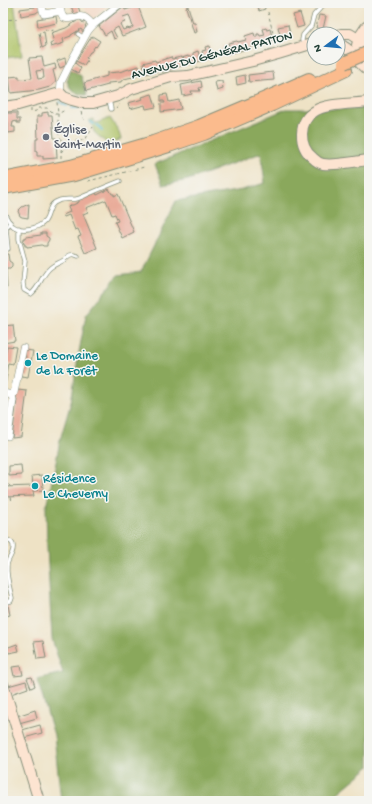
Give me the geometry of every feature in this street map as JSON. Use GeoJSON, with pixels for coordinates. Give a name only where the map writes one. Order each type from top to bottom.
{"type":"FeatureCollection","features":[{"type":"Feature","properties":{"kind":"highway"},"geometry":{"type":"LineString","coordinates":[[346,65],[369,52]]}},
{"type":"Feature","properties":{"kind":"highway"},"geometry":{"type":"LineString","coordinates":[[346,66],[366,62]]}},
{"type":"Feature","properties":{"kind":"highway"},"geometry":{"type":"LineString","coordinates":[[3,188],[155,151],[204,134],[272,105],[345,66]]}},
{"type":"Feature","properties":{"kind":"highway"},"geometry":{"type":"LineString","coordinates":[[3,179],[72,171]]}},
{"type":"Feature","properties":{"kind":"street"},"geometry":{"type":"LineString","coordinates":[[41,3],[44,14],[61,11]]}},
{"type":"Feature","properties":{"kind":"street"},"geometry":{"type":"LineString","coordinates":[[58,3],[65,19],[80,16],[93,25]]}},
{"type":"Feature","properties":{"kind":"street"},"geometry":{"type":"LineString","coordinates":[[3,107],[58,97],[61,82],[73,58],[81,36],[121,3]]}},
{"type":"Feature","properties":{"kind":"street"},"geometry":{"type":"LineString","coordinates":[[346,34],[356,28],[367,26]]}},
{"type":"Feature","properties":{"kind":"street"},"geometry":{"type":"LineString","coordinates":[[366,62],[357,54],[357,48],[363,30],[367,26]]}},
{"type":"Feature","properties":{"kind":"street"},"geometry":{"type":"LineString","coordinates":[[346,35],[350,34],[359,39]]}},
{"type":"Feature","properties":{"kind":"street","name":"AVENUE DU GÉNÉRAL PATTON"},"geometry":{"type":"LineString","coordinates":[[58,97],[88,104],[118,96],[131,89],[171,77],[188,76],[306,46]]}},
{"type":"Feature","properties":{"kind":"street"},"geometry":{"type":"LineString","coordinates":[[346,47],[366,62]]}},
{"type":"Feature","properties":{"kind":"street"},"geometry":{"type":"LineString","coordinates":[[366,62],[363,68],[369,71]]}},
{"type":"Feature","properties":{"kind":"street"},"geometry":{"type":"LineString","coordinates":[[369,102],[331,106],[315,110],[305,122],[302,135],[305,150],[312,158],[320,163],[333,164],[369,160]]}},
{"type":"Feature","properties":{"kind":"street"},"geometry":{"type":"LineString","coordinates":[[8,436],[13,400],[12,395],[14,393],[23,348]]}},
{"type":"Feature","properties":{"kind":"street"},"geometry":{"type":"LineString","coordinates":[[3,393],[12,395]]}},
{"type":"Feature","properties":{"kind":"street"},"geometry":{"type":"LineString","coordinates":[[3,684],[39,801]]}},
{"type":"Feature","properties":{"kind":"lane"},"geometry":{"type":"LineString","coordinates":[[303,47],[303,35],[311,26],[314,15],[325,3]]}},
{"type":"Feature","properties":{"kind":"lane"},"geometry":{"type":"LineString","coordinates":[[108,98],[113,110]]}},
{"type":"Feature","properties":{"kind":"lane"},"geometry":{"type":"LineString","coordinates":[[3,210],[12,225],[19,228],[28,229],[40,225],[45,220],[53,203],[63,199],[77,199],[120,181]]}},
{"type":"Feature","properties":{"kind":"lane"},"geometry":{"type":"LineString","coordinates":[[8,249],[6,229],[10,222]]}},
{"type":"Feature","properties":{"kind":"lane"},"geometry":{"type":"LineString","coordinates":[[19,228],[19,239],[25,261],[23,283],[24,290],[31,294],[36,290],[50,267],[63,261],[69,255],[73,254],[78,256]]}},
{"type":"Feature","properties":{"kind":"lane"},"geometry":{"type":"LineString","coordinates":[[3,531],[4,537],[12,542],[14,546],[7,568],[12,598],[10,601],[3,603]]}},
{"type":"Feature","properties":{"kind":"path"},"geometry":{"type":"LineString","coordinates":[[268,12],[277,49]]}},
{"type":"Feature","properties":{"kind":"path"},"geometry":{"type":"LineString","coordinates":[[3,20],[17,19]]}},
{"type":"Feature","properties":{"kind":"path"},"geometry":{"type":"LineString","coordinates":[[45,29],[49,31],[54,30]]}},
{"type":"Feature","properties":{"kind":"path"},"geometry":{"type":"LineString","coordinates":[[58,97],[58,132],[62,142],[61,152],[72,171],[122,173],[144,167]]}},
{"type":"Feature","properties":{"kind":"path"},"geometry":{"type":"LineString","coordinates":[[113,110],[121,101]]}},
{"type":"Feature","properties":{"kind":"path"},"geometry":{"type":"LineString","coordinates":[[31,107],[31,112],[40,108],[47,108],[55,114],[58,114],[65,110]]}},
{"type":"Feature","properties":{"kind":"path"},"geometry":{"type":"LineString","coordinates":[[80,111],[84,120]]}},
{"type":"Feature","properties":{"kind":"path"},"geometry":{"type":"LineString","coordinates":[[61,152],[73,141],[85,140],[93,127]]}},
{"type":"Feature","properties":{"kind":"path"},"geometry":{"type":"LineString","coordinates":[[3,483],[7,483],[11,487]]}},
{"type":"Feature","properties":{"kind":"path"},"geometry":{"type":"LineString","coordinates":[[11,497],[12,502]]}},
{"type":"Feature","properties":{"kind":"shaded area"},"geometry":{"type":"Polygon","coordinates":[[[83,3],[110,3],[94,18],[91,18],[83,3]]]}},
{"type":"Feature","properties":{"kind":"green space"},"geometry":{"type":"Polygon","coordinates":[[[3,3],[14,3],[22,56],[3,58],[3,3]]]}},
{"type":"Feature","properties":{"kind":"green space"},"geometry":{"type":"Polygon","coordinates":[[[71,69],[81,76],[87,95],[77,93],[70,87],[67,81],[71,69]]]}},
{"type":"Feature","properties":{"kind":"green space"},"geometry":{"type":"Polygon","coordinates":[[[369,107],[369,767],[328,801],[61,801],[54,735],[37,679],[63,673],[52,639],[46,507],[60,440],[71,402],[86,315],[118,275],[141,272],[176,201],[242,190],[265,183],[261,153],[188,180],[163,185],[155,164],[286,109],[355,109],[369,107]]]}},
{"type":"Feature","properties":{"kind":"green space"},"geometry":{"type":"Polygon","coordinates":[[[110,118],[118,130],[121,139],[109,145],[94,132],[89,121],[93,119],[95,123],[97,123],[110,118]]]}},
{"type":"Feature","properties":{"kind":"building"},"geometry":{"type":"Polygon","coordinates":[[[34,3],[41,3],[40,10],[36,13],[21,16],[20,9],[35,7],[34,3]]]}},
{"type":"Feature","properties":{"kind":"building"},"geometry":{"type":"Polygon","coordinates":[[[70,3],[77,3],[80,12],[74,14],[70,3]]]}},
{"type":"Feature","properties":{"kind":"building"},"geometry":{"type":"Polygon","coordinates":[[[257,3],[264,3],[265,9],[259,11],[257,3]]]}},
{"type":"Feature","properties":{"kind":"building"},"geometry":{"type":"Polygon","coordinates":[[[124,6],[125,10],[138,6],[146,27],[122,36],[118,27],[113,30],[117,38],[114,39],[111,31],[105,35],[99,26],[124,6]],[[129,15],[123,17],[125,22],[120,24],[123,30],[133,27],[129,15]]]}},
{"type":"Feature","properties":{"kind":"building"},"geometry":{"type":"Polygon","coordinates":[[[188,6],[197,32],[194,33],[186,7],[188,6]]]}},
{"type":"Feature","properties":{"kind":"building"},"geometry":{"type":"Polygon","coordinates":[[[300,13],[304,26],[297,28],[293,15],[300,13]]]}},
{"type":"Feature","properties":{"kind":"building"},"geometry":{"type":"Polygon","coordinates":[[[319,15],[326,16],[324,26],[316,26],[319,15]]]}},
{"type":"Feature","properties":{"kind":"building"},"geometry":{"type":"Polygon","coordinates":[[[56,16],[57,23],[38,27],[37,19],[56,16]]]}},
{"type":"Feature","properties":{"kind":"building"},"geometry":{"type":"Polygon","coordinates":[[[80,19],[83,23],[87,23],[83,32],[81,29],[71,36],[63,39],[64,43],[51,47],[50,44],[54,42],[51,33],[66,28],[80,19]]]}},
{"type":"Feature","properties":{"kind":"building"},"geometry":{"type":"Polygon","coordinates":[[[288,25],[290,34],[280,35],[278,27],[288,25]]]}},
{"type":"Feature","properties":{"kind":"building"},"geometry":{"type":"Polygon","coordinates":[[[266,28],[267,30],[270,29],[273,40],[269,41],[270,43],[257,46],[257,44],[248,49],[227,54],[225,53],[223,47],[229,46],[228,43],[246,40],[245,36],[254,33],[255,37],[257,37],[257,34],[260,36],[265,35],[263,29],[266,28]]]}},
{"type":"Feature","properties":{"kind":"building"},"geometry":{"type":"Polygon","coordinates":[[[44,32],[46,46],[42,48],[39,33],[44,32]]]}},
{"type":"Feature","properties":{"kind":"building"},"geometry":{"type":"Polygon","coordinates":[[[92,36],[100,41],[86,58],[88,59],[84,65],[76,61],[92,36]]]}},
{"type":"Feature","properties":{"kind":"building"},"geometry":{"type":"Polygon","coordinates":[[[209,46],[212,58],[204,60],[202,51],[206,50],[205,47],[209,46]]]}},
{"type":"Feature","properties":{"kind":"building"},"geometry":{"type":"Polygon","coordinates":[[[198,51],[201,61],[162,72],[162,70],[146,74],[143,63],[155,60],[156,62],[171,57],[172,59],[193,56],[193,53],[198,51]]]}},
{"type":"Feature","properties":{"kind":"building"},"geometry":{"type":"Polygon","coordinates":[[[42,57],[44,67],[55,64],[56,69],[53,70],[56,82],[50,87],[39,90],[11,93],[9,77],[19,76],[19,79],[32,78],[29,58],[42,57]],[[43,70],[36,71],[38,79],[44,78],[43,70]]]}},
{"type":"Feature","properties":{"kind":"building"},"geometry":{"type":"Polygon","coordinates":[[[65,58],[65,66],[60,68],[57,61],[65,58]]]}},
{"type":"Feature","properties":{"kind":"building"},"geometry":{"type":"Polygon","coordinates":[[[75,63],[81,68],[78,73],[71,69],[75,63]]]}},
{"type":"Feature","properties":{"kind":"building"},"geometry":{"type":"Polygon","coordinates":[[[139,66],[141,75],[124,79],[121,82],[108,83],[108,85],[86,91],[84,83],[107,76],[107,73],[119,72],[139,66]]]}},
{"type":"Feature","properties":{"kind":"building"},"geometry":{"type":"Polygon","coordinates":[[[273,72],[274,80],[249,82],[248,75],[273,72]]]}},
{"type":"Feature","properties":{"kind":"building"},"geometry":{"type":"Polygon","coordinates":[[[245,75],[246,83],[237,85],[236,77],[245,75]]]}},
{"type":"Feature","properties":{"kind":"building"},"geometry":{"type":"Polygon","coordinates":[[[201,81],[202,87],[199,88],[200,91],[191,91],[192,94],[183,96],[181,85],[201,81]]]}},
{"type":"Feature","properties":{"kind":"building"},"geometry":{"type":"Polygon","coordinates":[[[222,81],[223,89],[217,91],[215,82],[222,81]]]}},
{"type":"Feature","properties":{"kind":"building"},"geometry":{"type":"Polygon","coordinates":[[[152,94],[156,107],[146,109],[145,105],[130,109],[128,103],[143,99],[142,97],[152,94]]]}},
{"type":"Feature","properties":{"kind":"building"},"geometry":{"type":"Polygon","coordinates":[[[167,94],[169,102],[179,100],[181,109],[161,112],[161,103],[165,103],[164,101],[161,101],[161,95],[167,94]]]}},
{"type":"Feature","properties":{"kind":"building","name":"Église Saint-Martin"},"geometry":{"type":"Polygon","coordinates":[[[48,112],[48,115],[52,115],[54,138],[56,138],[57,158],[43,159],[43,156],[37,156],[36,151],[36,139],[38,139],[37,116],[42,116],[42,113],[48,112]]]}},
{"type":"Feature","properties":{"kind":"building"},"geometry":{"type":"Polygon","coordinates":[[[3,113],[17,113],[17,119],[20,119],[20,123],[17,123],[17,121],[13,122],[12,127],[15,127],[15,132],[8,133],[8,122],[3,122],[3,113]]]}},
{"type":"Feature","properties":{"kind":"building"},"geometry":{"type":"Polygon","coordinates":[[[109,189],[114,196],[118,194],[134,232],[122,238],[115,222],[118,221],[115,214],[112,215],[106,200],[86,208],[88,212],[83,214],[97,248],[85,253],[78,237],[81,236],[78,229],[75,230],[69,215],[64,217],[63,215],[70,212],[68,207],[70,205],[73,205],[79,202],[79,200],[96,193],[97,195],[109,189]]]}},
{"type":"Feature","properties":{"kind":"building"},"geometry":{"type":"Polygon","coordinates":[[[29,204],[28,218],[20,216],[18,211],[22,207],[29,204]]]}},
{"type":"Feature","properties":{"kind":"building"},"geometry":{"type":"Polygon","coordinates":[[[41,233],[46,233],[46,236],[49,238],[47,246],[25,246],[23,240],[24,238],[41,235],[41,233]]]}},
{"type":"Feature","properties":{"kind":"building"},"geometry":{"type":"Polygon","coordinates":[[[5,254],[8,254],[12,267],[10,269],[6,269],[7,288],[3,288],[3,256],[5,256],[5,254]]]}},
{"type":"Feature","properties":{"kind":"building"},"geometry":{"type":"Polygon","coordinates":[[[13,325],[15,341],[3,343],[3,326],[13,325]]]}},
{"type":"Feature","properties":{"kind":"building","name":"Le Domaine de la Forêt"},"geometry":{"type":"Polygon","coordinates":[[[7,346],[16,347],[13,364],[8,363],[6,374],[4,374],[7,375],[5,386],[3,386],[3,363],[7,346]]]}},
{"type":"Feature","properties":{"kind":"building","name":"Le Domaine de la Forêt"},"geometry":{"type":"Polygon","coordinates":[[[25,350],[33,351],[28,377],[21,376],[22,369],[23,370],[24,367],[22,367],[25,362],[23,361],[26,356],[24,356],[25,350]]]}},
{"type":"Feature","properties":{"kind":"building"},"geometry":{"type":"Polygon","coordinates":[[[17,390],[27,391],[21,437],[12,438],[17,399],[17,390]]]}},
{"type":"Feature","properties":{"kind":"building","name":"Résidence Le Cheverny"},"geometry":{"type":"Polygon","coordinates":[[[21,465],[22,475],[9,476],[9,466],[21,465]]]}},
{"type":"Feature","properties":{"kind":"building","name":"Résidence Le Cheverny"},"geometry":{"type":"Polygon","coordinates":[[[42,475],[43,490],[33,491],[34,496],[3,497],[3,487],[33,486],[32,476],[42,475]]]}},
{"type":"Feature","properties":{"kind":"building"},"geometry":{"type":"Polygon","coordinates":[[[8,605],[10,615],[3,617],[3,607],[8,605]]]}},
{"type":"Feature","properties":{"kind":"building"},"geometry":{"type":"Polygon","coordinates":[[[3,640],[6,648],[17,644],[19,651],[6,653],[3,648],[3,640]]]}},
{"type":"Feature","properties":{"kind":"building"},"geometry":{"type":"Polygon","coordinates":[[[43,641],[46,658],[37,659],[34,642],[43,641]]]}},
{"type":"Feature","properties":{"kind":"building"},"geometry":{"type":"Polygon","coordinates":[[[21,666],[23,675],[14,676],[12,667],[21,666]]]}},
{"type":"Feature","properties":{"kind":"building"},"geometry":{"type":"Polygon","coordinates":[[[32,677],[35,686],[31,688],[27,678],[32,677]]]}},
{"type":"Feature","properties":{"kind":"building"},"geometry":{"type":"Polygon","coordinates":[[[26,681],[28,688],[11,694],[8,686],[26,681]]]}},
{"type":"Feature","properties":{"kind":"building"},"geometry":{"type":"Polygon","coordinates":[[[35,710],[37,718],[19,723],[17,716],[35,710]]]}},
{"type":"Feature","properties":{"kind":"building"},"geometry":{"type":"Polygon","coordinates":[[[40,725],[42,733],[24,738],[22,730],[40,725]]]}},
{"type":"Feature","properties":{"kind":"waterway"},"geometry":{"type":"LineString","coordinates":[[60,102],[67,106]]}},
{"type":"Feature","properties":{"kind":"waterway"},"geometry":{"type":"LineString","coordinates":[[72,108],[78,108]]}},
{"type":"Feature","properties":{"kind":"waterway"},"geometry":{"type":"LineString","coordinates":[[90,122],[94,124]]}},
{"type":"Feature","properties":{"kind":"waterway"},"geometry":{"type":"LineString","coordinates":[[97,125],[102,131]]}},
{"type":"Feature","properties":{"kind":"place","name":"Église Saint-Martin"},"geometry":{"type":"Point","coordinates":[46,137]}},
{"type":"Feature","properties":{"kind":"place","name":"Le Domaine de la Forêt"},"geometry":{"type":"Point","coordinates":[28,363]}},
{"type":"Feature","properties":{"kind":"place","name":"Résidence Le Cheverny"},"geometry":{"type":"Point","coordinates":[35,486]}}]}
